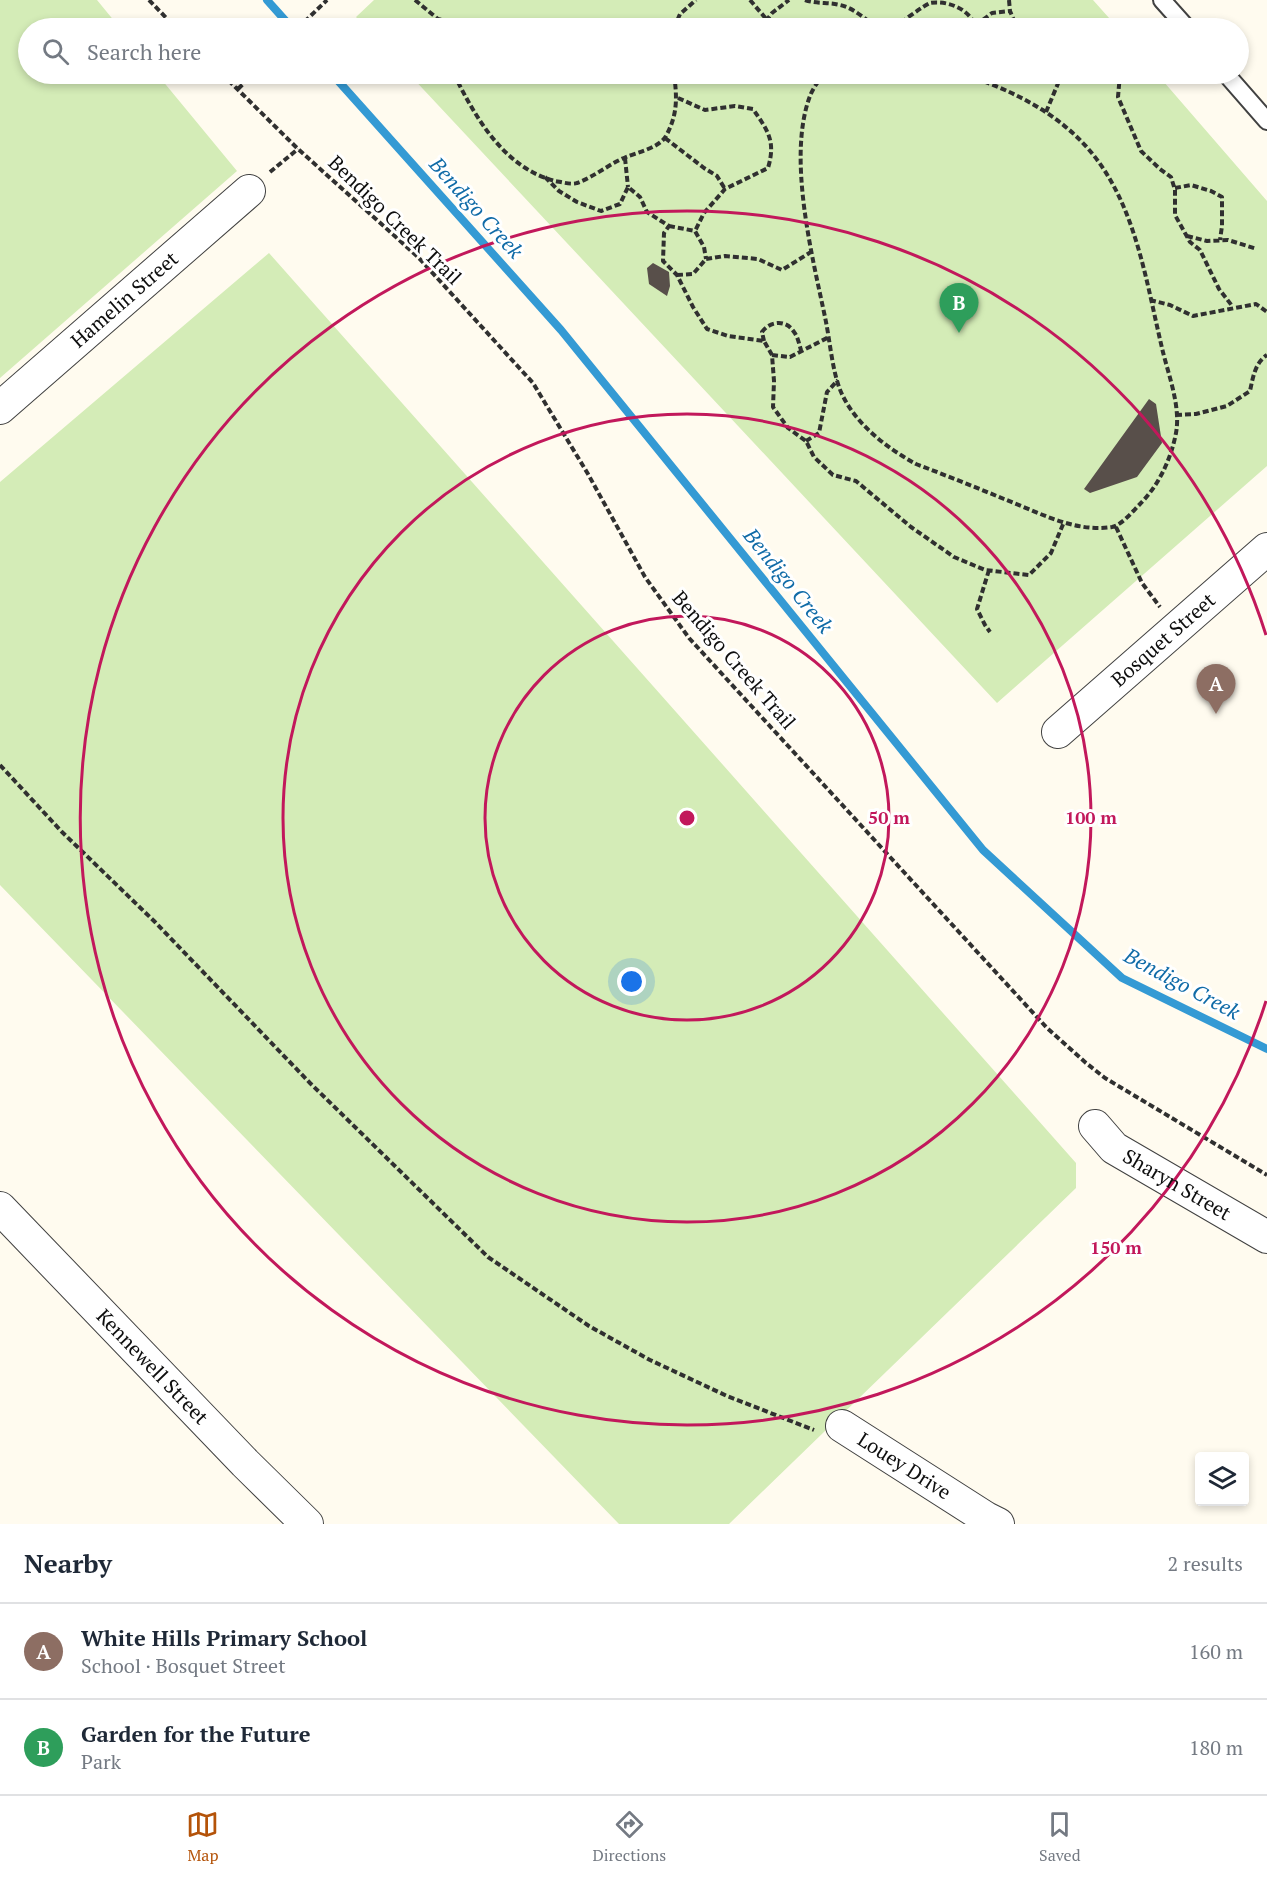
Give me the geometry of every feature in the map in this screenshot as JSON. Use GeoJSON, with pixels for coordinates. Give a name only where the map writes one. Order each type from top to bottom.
{"type":"FeatureCollection","features":[{"type":"Feature","properties":{"kind":"street","name":"Hamelin Street"},"geometry":{"type":"LineString","coordinates":[[0,408],[249,191]]}},
{"type":"Feature","properties":{"kind":"street","name":"Bosquet Street"},"geometry":{"type":"LineString","coordinates":[[1058,732],[1267,549]]}},
{"type":"Feature","properties":{"kind":"street","name":"Sharyn Street"},"geometry":{"type":"LineString","coordinates":[[1095,1125],[1114,1148],[1267,1237]]}},
{"type":"Feature","properties":{"kind":"street","name":"Kennewell Street"},"geometry":{"type":"LineString","coordinates":[[0,1208],[245,1463],[307,1524]]}},
{"type":"Feature","properties":{"kind":"street","name":"Louey Drive"},"geometry":{"type":"LineString","coordinates":[[833,1430],[998,1524]]}},
{"type":"Feature","properties":{"kind":"lane"},"geometry":{"type":"LineString","coordinates":[[1162,0],[1178,18]]}},
{"type":"Feature","properties":{"kind":"lane"},"geometry":{"type":"LineString","coordinates":[[1235,84],[1267,121]]}},
{"type":"Feature","properties":{"kind":"path"},"geometry":{"type":"LineString","coordinates":[[149,0],[166,18]]}},
{"type":"Feature","properties":{"kind":"path"},"geometry":{"type":"LineString","coordinates":[[308,18],[327,0]]}},
{"type":"Feature","properties":{"kind":"path"},"geometry":{"type":"LineString","coordinates":[[415,0],[436,18]]}},
{"type":"Feature","properties":{"kind":"path"},"geometry":{"type":"LineString","coordinates":[[678,18],[696,0]]}},
{"type":"Feature","properties":{"kind":"path"},"geometry":{"type":"LineString","coordinates":[[750,0],[764,18]]}},
{"type":"Feature","properties":{"kind":"path"},"geometry":{"type":"LineString","coordinates":[[768,18],[789,0]]}},
{"type":"Feature","properties":{"kind":"path"},"geometry":{"type":"LineString","coordinates":[[805,0],[840,5],[866,18]]}},
{"type":"Feature","properties":{"kind":"path"},"geometry":{"type":"LineString","coordinates":[[844,7],[848,0]]}},
{"type":"Feature","properties":{"kind":"path"},"geometry":{"type":"LineString","coordinates":[[1010,0],[1013,18]]}},
{"type":"Feature","properties":{"kind":"path"},"geometry":{"type":"LineString","coordinates":[[908,18],[929,3],[949,2],[964,11],[969,18]]}},
{"type":"Feature","properties":{"kind":"path"},"geometry":{"type":"LineString","coordinates":[[986,18],[992,13],[1010,11]]}},
{"type":"Feature","properties":{"kind":"path","name":"Bendigo Creek Trail"},"geometry":{"type":"LineString","coordinates":[[233,84],[298,149],[418,257],[533,383],[588,474],[645,578],[689,638],[1047,1028],[1106,1078],[1267,1176]]}},
{"type":"Feature","properties":{"kind":"path"},"geometry":{"type":"LineString","coordinates":[[238,89],[243,84]]}},
{"type":"Feature","properties":{"kind":"path"},"geometry":{"type":"LineString","coordinates":[[459,84],[472,110],[502,149],[526,169],[554,181],[575,184],[665,138],[678,98],[676,84]]}},
{"type":"Feature","properties":{"kind":"path"},"geometry":{"type":"LineString","coordinates":[[818,84],[811,94],[805,114],[800,143],[801,178],[811,252],[838,380],[841,392],[853,411],[872,433],[894,452],[916,464],[1064,522],[1098,528],[1116,527],[1147,497],[1161,476],[1177,431],[1176,405],[1141,258],[1114,187],[1097,160],[1071,131],[1046,112],[992,84]]}},
{"type":"Feature","properties":{"kind":"path"},"geometry":{"type":"LineString","coordinates":[[1046,112],[1058,84]]}},
{"type":"Feature","properties":{"kind":"path"},"geometry":{"type":"LineString","coordinates":[[1119,84],[1118,97],[1141,152],[1171,177],[1175,188],[1175,215],[1190,242],[1200,250],[1219,289],[1233,307]]}},
{"type":"Feature","properties":{"kind":"path"},"geometry":{"type":"LineString","coordinates":[[678,98],[705,110],[735,106],[753,109],[766,128],[773,151],[768,168],[725,189],[705,213],[695,231]]}},
{"type":"Feature","properties":{"kind":"path"},"geometry":{"type":"LineString","coordinates":[[665,138],[717,176],[725,189]]}},
{"type":"Feature","properties":{"kind":"path"},"geometry":{"type":"LineString","coordinates":[[249,191],[298,149]]}},
{"type":"Feature","properties":{"kind":"path"},"geometry":{"type":"LineString","coordinates":[[545,177],[559,191],[577,202],[601,211],[620,204],[628,187],[625,158]]}},
{"type":"Feature","properties":{"kind":"path"},"geometry":{"type":"LineString","coordinates":[[1175,188],[1191,185],[1211,190],[1222,197],[1220,240]]}},
{"type":"Feature","properties":{"kind":"path"},"geometry":{"type":"LineString","coordinates":[[628,187],[640,197],[647,212],[669,226],[695,231],[704,247],[706,260]]}},
{"type":"Feature","properties":{"kind":"path"},"geometry":{"type":"LineString","coordinates":[[669,226],[664,233],[663,261],[677,275],[707,329],[728,336],[764,341]]}},
{"type":"Feature","properties":{"kind":"path"},"geometry":{"type":"LineString","coordinates":[[1187,235],[1207,241],[1228,240],[1257,249]]}},
{"type":"Feature","properties":{"kind":"path"},"geometry":{"type":"LineString","coordinates":[[677,275],[693,274],[706,260],[725,256],[758,259],[782,270],[811,252]]}},
{"type":"Feature","properties":{"kind":"path"},"geometry":{"type":"LineString","coordinates":[[1150,300],[1170,305],[1193,316],[1256,304],[1267,312]]}},
{"type":"Feature","properties":{"kind":"path"},"geometry":{"type":"LineString","coordinates":[[801,350],[794,331],[786,324],[776,322],[767,326],[762,332],[772,355],[773,407],[788,428],[806,441],[814,457],[833,475],[856,481],[911,527],[954,557],[989,570],[1029,575],[1051,553],[1064,522]]}},
{"type":"Feature","properties":{"kind":"path"},"geometry":{"type":"LineString","coordinates":[[772,355],[790,357],[829,337]]}},
{"type":"Feature","properties":{"kind":"path"},"geometry":{"type":"LineString","coordinates":[[1176,415],[1196,414],[1227,406],[1250,391],[1255,368],[1267,355]]}},
{"type":"Feature","properties":{"kind":"path"},"geometry":{"type":"LineString","coordinates":[[806,441],[819,433],[827,392],[838,380]]}},
{"type":"Feature","properties":{"kind":"path"},"geometry":{"type":"LineString","coordinates":[[1116,527],[1142,583],[1178,627]]}},
{"type":"Feature","properties":{"kind":"path"},"geometry":{"type":"LineString","coordinates":[[989,570],[977,609],[990,632]]}},
{"type":"Feature","properties":{"kind":"path"},"geometry":{"type":"LineString","coordinates":[[0,765],[62,832],[154,921],[310,1083],[488,1257],[589,1326],[650,1360],[727,1396],[833,1430]]}},
{"type":"Feature","properties":{"kind":"green space"},"geometry":{"type":"Polygon","coordinates":[[[0,0],[97,0],[112,18],[18,18],[18,84],[165,84],[237,171],[0,378],[0,0]]]}},
{"type":"Feature","properties":{"kind":"green space"},"geometry":{"type":"Polygon","coordinates":[[[374,0],[1093,0],[1109,18],[357,18],[374,0]]]}},
{"type":"Feature","properties":{"kind":"green space"},"geometry":{"type":"Polygon","coordinates":[[[418,84],[1166,84],[1267,201],[1267,466],[997,703],[418,84]]]}},
{"type":"Feature","properties":{"kind":"green space"},"geometry":{"type":"Polygon","coordinates":[[[269,253],[1076,1163],[1076,1188],[729,1524],[619,1524],[0,885],[0,482],[269,253]]]}},
{"type":"Feature","properties":{"kind":"building"},"geometry":{"type":"Polygon","coordinates":[[[653,263],[669,272],[670,286],[667,296],[649,284],[647,268],[653,263]]]}},
{"type":"Feature","properties":{"kind":"building"},"geometry":{"type":"Polygon","coordinates":[[[1149,399],[1156,404],[1162,443],[1137,477],[1090,493],[1084,489],[1149,399]]]}},
{"type":"Feature","properties":{"kind":"waterway","name":"Bendigo Creek"},"geometry":{"type":"LineString","coordinates":[[267,0],[283,18]]}},
{"type":"Feature","properties":{"kind":"waterway","name":"Bendigo Creek"},"geometry":{"type":"LineString","coordinates":[[341,84],[561,330],[983,850],[1122,978],[1267,1049]]}},
{"type":"Feature","properties":{"kind":"place","name":"Garden for the Future"},"geometry":{"type":"Point","coordinates":[959,333]}},
{"type":"Feature","properties":{"kind":"place","name":"White Hills Primary School"},"geometry":{"type":"Point","coordinates":[1216,714]}}]}
